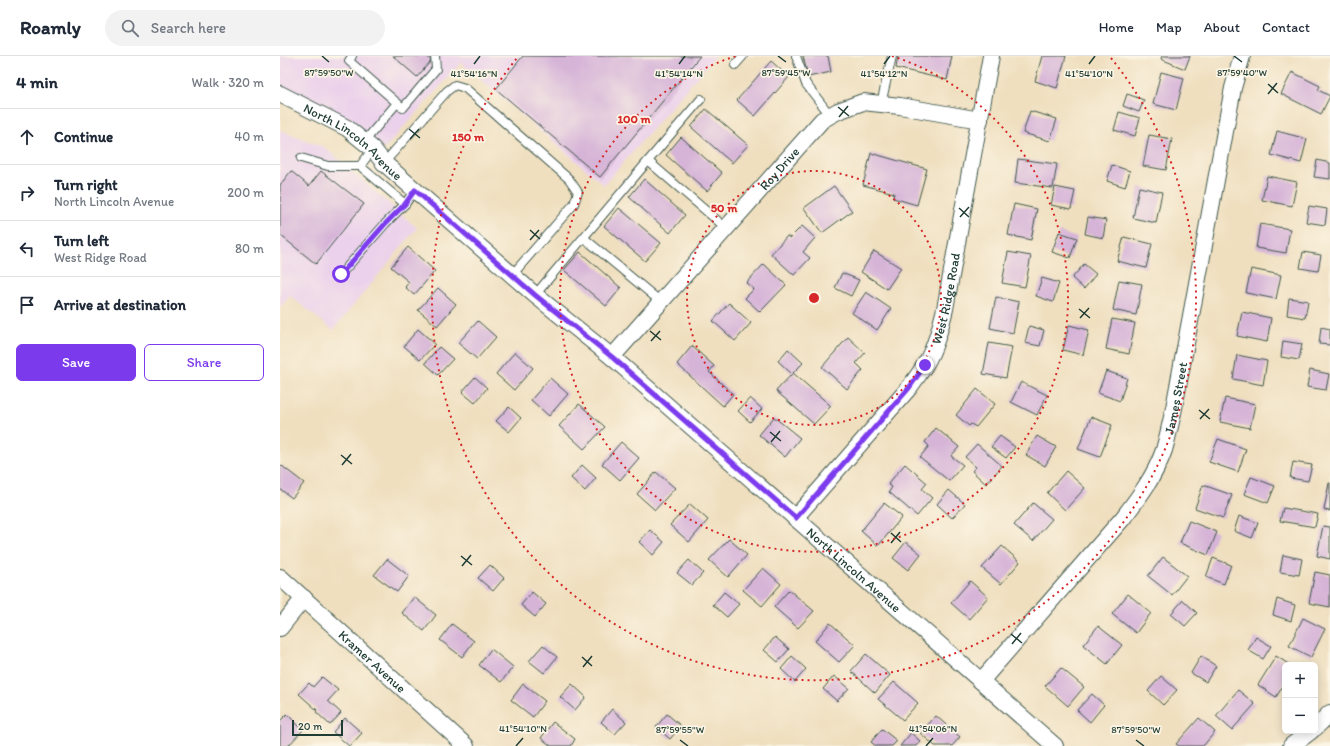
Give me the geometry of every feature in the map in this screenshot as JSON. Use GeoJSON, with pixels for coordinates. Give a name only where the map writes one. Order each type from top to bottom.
{"type":"FeatureCollection","features":[{"type":"Feature","properties":{"kind":"street","name":"West Ridge Road"},"geometry":{"type":"LineString","coordinates":[[796,518],[909,388],[925,365],[938,336],[945,309],[991,56]]}},
{"type":"Feature","properties":{"kind":"street","name":"James Street"},"geometry":{"type":"LineString","coordinates":[[982,681],[1123,518],[1142,493],[1157,467],[1164,449],[1174,408],[1233,88],[1242,56]]}},
{"type":"Feature","properties":{"kind":"street","name":"North Lincoln Avenue"},"geometry":{"type":"LineString","coordinates":[[280,94],[347,128],[369,145],[384,164],[535,295],[612,357],[1055,746]]}},
{"type":"Feature","properties":{"kind":"street","name":"Roy Drive"},"geometry":{"type":"LineString","coordinates":[[612,357],[822,120],[838,110],[863,102],[900,106],[980,120]]}},
{"type":"Feature","properties":{"kind":"street","name":"Kramer Avenue"},"geometry":{"type":"LineString","coordinates":[[280,577],[466,746]]}},
{"type":"Feature","properties":{"kind":"street"},"geometry":{"type":"LineString","coordinates":[[280,628],[304,598]]}},
{"type":"Feature","properties":{"kind":"street"},"geometry":{"type":"LineString","coordinates":[[1318,725],[1330,713]]}},
{"type":"Feature","properties":{"kind":"street"},"geometry":{"type":"LineString","coordinates":[[1291,746],[1307,734]]}},
{"type":"Feature","properties":{"kind":"lane"},"geometry":{"type":"LineString","coordinates":[[352,56],[349,61],[403,108],[436,69],[435,56]]}},
{"type":"Feature","properties":{"kind":"lane"},"geometry":{"type":"LineString","coordinates":[[735,65],[743,56]]}},
{"type":"Feature","properties":{"kind":"lane"},"geometry":{"type":"LineString","coordinates":[[796,56],[806,84],[830,116]]}},
{"type":"Feature","properties":{"kind":"lane"},"geometry":{"type":"LineString","coordinates":[[880,104],[892,56]]}},
{"type":"Feature","properties":{"kind":"lane"},"geometry":{"type":"LineString","coordinates":[[384,164],[447,91],[455,85],[464,88],[569,179],[578,192],[574,204],[512,275]]}},
{"type":"Feature","properties":{"kind":"lane"},"geometry":{"type":"LineString","coordinates":[[535,295],[701,99]]}},
{"type":"Feature","properties":{"kind":"lane"},"geometry":{"type":"LineString","coordinates":[[360,166],[369,145],[398,103]]}},
{"type":"Feature","properties":{"kind":"lane"},"geometry":{"type":"LineString","coordinates":[[301,158],[328,166],[360,166],[405,204]]}},
{"type":"Feature","properties":{"kind":"lane"},"geometry":{"type":"LineString","coordinates":[[648,161],[726,228]]}},
{"type":"Feature","properties":{"kind":"lane"},"geometry":{"type":"LineString","coordinates":[[341,274],[385,224],[405,204],[415,190]]}},
{"type":"Feature","properties":{"kind":"lane"},"geometry":{"type":"LineString","coordinates":[[584,238],[661,302]]}},
{"type":"Feature","properties":{"kind":"shaded area"},"geometry":{"type":"Polygon","coordinates":[[[280,56],[715,56],[604,185],[461,63],[384,149],[280,89],[280,56]]]}},
{"type":"Feature","properties":{"kind":"shaded area"},"geometry":{"type":"Polygon","coordinates":[[[280,130],[324,147],[417,228],[333,330],[290,296],[280,307],[280,130]]]}},
{"type":"Feature","properties":{"kind":"building"},"geometry":{"type":"Polygon","coordinates":[[[393,56],[427,56],[431,61],[417,77],[393,56]]]}},
{"type":"Feature","properties":{"kind":"building"},"geometry":{"type":"Polygon","coordinates":[[[523,56],[700,56],[600,177],[496,89],[523,56]]]}},
{"type":"Feature","properties":{"kind":"building"},"geometry":{"type":"Polygon","coordinates":[[[803,56],[828,56],[831,72],[808,77],[803,56]]]}},
{"type":"Feature","properties":{"kind":"building"},"geometry":{"type":"Polygon","coordinates":[[[898,56],[952,56],[947,80],[896,68],[898,56]]]}},
{"type":"Feature","properties":{"kind":"building"},"geometry":{"type":"Polygon","coordinates":[[[1042,56],[1066,56],[1057,88],[1035,81],[1042,56]]]}},
{"type":"Feature","properties":{"kind":"building"},"geometry":{"type":"Polygon","coordinates":[[[1162,56],[1190,56],[1185,69],[1161,59],[1162,56]]]}},
{"type":"Feature","properties":{"kind":"building"},"geometry":{"type":"Polygon","coordinates":[[[771,61],[789,77],[755,116],[737,100],[771,61]]]}},
{"type":"Feature","properties":{"kind":"building"},"geometry":{"type":"Polygon","coordinates":[[[1161,72],[1184,78],[1176,110],[1153,104],[1161,72]]]}},
{"type":"Feature","properties":{"kind":"building"},"geometry":{"type":"Polygon","coordinates":[[[1292,72],[1320,86],[1318,90],[1330,96],[1321,114],[1281,94],[1292,72]]]}},
{"type":"Feature","properties":{"kind":"building"},"geometry":{"type":"Polygon","coordinates":[[[1127,94],[1144,100],[1139,112],[1123,106],[1127,94]]]}},
{"type":"Feature","properties":{"kind":"building"},"geometry":{"type":"Polygon","coordinates":[[[706,109],[748,145],[732,163],[691,127],[706,109]]]}},
{"type":"Feature","properties":{"kind":"building"},"geometry":{"type":"Polygon","coordinates":[[[1030,111],[1057,119],[1050,141],[1023,133],[1030,111]]]}},
{"type":"Feature","properties":{"kind":"building"},"geometry":{"type":"Polygon","coordinates":[[[1119,112],[1140,118],[1135,136],[1114,130],[1119,112]]]}},
{"type":"Feature","properties":{"kind":"building"},"geometry":{"type":"Polygon","coordinates":[[[1277,131],[1307,139],[1301,163],[1271,155],[1277,131]]]}},
{"type":"Feature","properties":{"kind":"building"},"geometry":{"type":"Polygon","coordinates":[[[1149,135],[1172,139],[1166,170],[1143,166],[1149,135]]]}},
{"type":"Feature","properties":{"kind":"building"},"geometry":{"type":"Polygon","coordinates":[[[681,137],[722,173],[707,191],[666,155],[681,137]]]}},
{"type":"Feature","properties":{"kind":"building"},"geometry":{"type":"Polygon","coordinates":[[[871,153],[927,169],[917,205],[893,198],[894,193],[863,185],[871,153]]]}},
{"type":"Feature","properties":{"kind":"building"},"geometry":{"type":"Polygon","coordinates":[[[1018,159],[1057,164],[1053,188],[1015,183],[1018,159]]]}},
{"type":"Feature","properties":{"kind":"building"},"geometry":{"type":"Polygon","coordinates":[[[1317,160],[1330,163],[1330,179],[1314,177],[1317,160]]]}},
{"type":"Feature","properties":{"kind":"building"},"geometry":{"type":"Polygon","coordinates":[[[1112,165],[1130,171],[1125,187],[1107,181],[1112,165]]]}},
{"type":"Feature","properties":{"kind":"building"},"geometry":{"type":"Polygon","coordinates":[[[291,171],[309,186],[321,171],[364,204],[316,264],[280,235],[280,185],[291,171]]]}},
{"type":"Feature","properties":{"kind":"building"},"geometry":{"type":"Polygon","coordinates":[[[1267,176],[1297,182],[1292,206],[1262,200],[1267,176]]]}},
{"type":"Feature","properties":{"kind":"building"},"geometry":{"type":"Polygon","coordinates":[[[644,179],[685,215],[670,233],[629,197],[644,179]]]}},
{"type":"Feature","properties":{"kind":"building"},"geometry":{"type":"Polygon","coordinates":[[[834,186],[852,211],[822,233],[804,208],[834,186]]]}},
{"type":"Feature","properties":{"kind":"building"},"geometry":{"type":"Polygon","coordinates":[[[1055,187],[1075,191],[1071,209],[1051,205],[1055,187]]]}},
{"type":"Feature","properties":{"kind":"building"},"geometry":{"type":"Polygon","coordinates":[[[1139,187],[1162,192],[1156,223],[1133,218],[1139,187]]]}},
{"type":"Feature","properties":{"kind":"building"},"geometry":{"type":"Polygon","coordinates":[[[1014,204],[1037,209],[1031,240],[1008,235],[1014,204]]]}},
{"type":"Feature","properties":{"kind":"building"},"geometry":{"type":"Polygon","coordinates":[[[1309,206],[1327,209],[1325,225],[1306,222],[1309,206]]]}},
{"type":"Feature","properties":{"kind":"building"},"geometry":{"type":"Polygon","coordinates":[[[619,208],[661,243],[645,261],[604,226],[619,208]]]}},
{"type":"Feature","properties":{"kind":"building"},"geometry":{"type":"Polygon","coordinates":[[[1088,217],[1106,220],[1103,238],[1085,234],[1088,217]]]}},
{"type":"Feature","properties":{"kind":"building"},"geometry":{"type":"Polygon","coordinates":[[[1260,224],[1290,229],[1286,253],[1256,248],[1260,224]]]}},
{"type":"Feature","properties":{"kind":"building"},"geometry":{"type":"Polygon","coordinates":[[[802,226],[815,238],[803,252],[810,258],[794,275],[771,254],[787,236],[790,238],[802,226]]]}},
{"type":"Feature","properties":{"kind":"building"},"geometry":{"type":"Polygon","coordinates":[[[1059,232],[1077,238],[1070,258],[1052,252],[1059,232]]]}},
{"type":"Feature","properties":{"kind":"building"},"geometry":{"type":"Polygon","coordinates":[[[1124,237],[1152,244],[1146,268],[1117,261],[1124,237]]]}},
{"type":"Feature","properties":{"kind":"building"},"geometry":{"type":"Polygon","coordinates":[[[408,247],[435,271],[414,295],[405,287],[409,282],[391,267],[408,247]]]}},
{"type":"Feature","properties":{"kind":"building"},"geometry":{"type":"Polygon","coordinates":[[[874,251],[901,268],[887,289],[861,272],[874,251]]]}},
{"type":"Feature","properties":{"kind":"building"},"geometry":{"type":"Polygon","coordinates":[[[580,252],[621,288],[606,306],[564,270],[580,252]]]}},
{"type":"Feature","properties":{"kind":"building"},"geometry":{"type":"Polygon","coordinates":[[[1008,252],[1031,256],[1025,287],[1002,283],[1008,252]]]}},
{"type":"Feature","properties":{"kind":"building"},"geometry":{"type":"Polygon","coordinates":[[[1303,252],[1321,255],[1318,271],[1300,268],[1303,252]]]}},
{"type":"Feature","properties":{"kind":"building"},"geometry":{"type":"Polygon","coordinates":[[[764,264],[786,285],[760,312],[745,298],[754,289],[746,283],[764,264]]]}},
{"type":"Feature","properties":{"kind":"building"},"geometry":{"type":"Polygon","coordinates":[[[1084,264],[1096,274],[1084,289],[1072,278],[1084,264]]]}},
{"type":"Feature","properties":{"kind":"building"},"geometry":{"type":"Polygon","coordinates":[[[1251,269],[1281,275],[1276,299],[1246,293],[1251,269]]]}},
{"type":"Feature","properties":{"kind":"building"},"geometry":{"type":"Polygon","coordinates":[[[842,273],[859,280],[851,296],[835,288],[842,273]]]}},
{"type":"Feature","properties":{"kind":"building"},"geometry":{"type":"Polygon","coordinates":[[[1042,278],[1059,283],[1053,302],[1036,296],[1042,278]]]}},
{"type":"Feature","properties":{"kind":"building"},"geometry":{"type":"Polygon","coordinates":[[[1119,280],[1142,284],[1136,315],[1113,310],[1119,280]]]}},
{"type":"Feature","properties":{"kind":"building"},"geometry":{"type":"Polygon","coordinates":[[[438,288],[456,304],[437,326],[418,310],[438,288]]]}},
{"type":"Feature","properties":{"kind":"building"},"geometry":{"type":"Polygon","coordinates":[[[866,292],[891,309],[877,330],[852,313],[866,292]]]}},
{"type":"Feature","properties":{"kind":"building"},"geometry":{"type":"Polygon","coordinates":[[[996,297],[1019,302],[1013,333],[990,328],[996,297]]]}},
{"type":"Feature","properties":{"kind":"building"},"geometry":{"type":"Polygon","coordinates":[[[1289,298],[1308,301],[1305,318],[1287,315],[1289,298]]]}},
{"type":"Feature","properties":{"kind":"building"},"geometry":{"type":"Polygon","coordinates":[[[729,303],[751,323],[735,341],[713,321],[729,303]]]}},
{"type":"Feature","properties":{"kind":"building"},"geometry":{"type":"Polygon","coordinates":[[[1242,312],[1271,318],[1267,342],[1237,336],[1242,312]]]}},
{"type":"Feature","properties":{"kind":"building"},"geometry":{"type":"Polygon","coordinates":[[[1112,319],[1135,323],[1129,354],[1106,349],[1112,319]]]}},
{"type":"Feature","properties":{"kind":"building"},"geometry":{"type":"Polygon","coordinates":[[[478,321],[496,337],[477,359],[458,343],[478,321]]]}},
{"type":"Feature","properties":{"kind":"building"},"geometry":{"type":"Polygon","coordinates":[[[1069,325],[1089,330],[1083,355],[1063,350],[1069,325]]]}},
{"type":"Feature","properties":{"kind":"building"},"geometry":{"type":"Polygon","coordinates":[[[1029,326],[1044,330],[1040,346],[1025,343],[1029,326]]]}},
{"type":"Feature","properties":{"kind":"building"},"geometry":{"type":"Polygon","coordinates":[[[1321,327],[1330,329],[1330,345],[1319,344],[1321,327]]]}},
{"type":"Feature","properties":{"kind":"building"},"geometry":{"type":"Polygon","coordinates":[[[418,329],[435,344],[420,360],[404,346],[418,329]]]}},
{"type":"Feature","properties":{"kind":"building"},"geometry":{"type":"Polygon","coordinates":[[[848,337],[865,353],[856,363],[863,370],[847,389],[822,367],[848,337]]]}},
{"type":"Feature","properties":{"kind":"building"},"geometry":{"type":"Polygon","coordinates":[[[1283,341],[1302,344],[1299,360],[1281,357],[1283,341]]]}},
{"type":"Feature","properties":{"kind":"building"},"geometry":{"type":"Polygon","coordinates":[[[989,343],[1012,347],[1006,378],[983,374],[989,343]]]}},
{"type":"Feature","properties":{"kind":"building"},"geometry":{"type":"Polygon","coordinates":[[[692,346],[714,366],[709,372],[733,394],[723,406],[677,364],[692,346]]]}},
{"type":"Feature","properties":{"kind":"building"},"geometry":{"type":"Polygon","coordinates":[[[439,347],[453,359],[438,375],[425,363],[439,347]]]}},
{"type":"Feature","properties":{"kind":"building"},"geometry":{"type":"Polygon","coordinates":[[[788,349],[803,363],[793,373],[831,406],[814,424],[776,391],[792,374],[778,361],[788,349]]]}},
{"type":"Feature","properties":{"kind":"building"},"geometry":{"type":"Polygon","coordinates":[[[515,352],[533,368],[514,390],[496,374],[515,352]]]}},
{"type":"Feature","properties":{"kind":"building"},"geometry":{"type":"Polygon","coordinates":[[[1237,355],[1267,361],[1263,385],[1233,379],[1237,355]]]}},
{"type":"Feature","properties":{"kind":"building"},"geometry":{"type":"Polygon","coordinates":[[[1310,370],[1329,374],[1326,390],[1307,387],[1310,370]]]}},
{"type":"Feature","properties":{"kind":"building"},"geometry":{"type":"Polygon","coordinates":[[[1106,371],[1127,378],[1120,401],[1098,393],[1106,371]]]}},
{"type":"Feature","properties":{"kind":"building"},"geometry":{"type":"Polygon","coordinates":[[[475,377],[487,388],[475,403],[462,392],[475,377]]]}},
{"type":"Feature","properties":{"kind":"building"},"geometry":{"type":"Polygon","coordinates":[[[550,378],[568,394],[549,416],[531,400],[550,378]]]}},
{"type":"Feature","properties":{"kind":"building"},"geometry":{"type":"Polygon","coordinates":[[[1021,382],[1047,395],[1037,415],[1011,402],[1021,382]]]}},
{"type":"Feature","properties":{"kind":"building"},"geometry":{"type":"Polygon","coordinates":[[[977,389],[995,404],[976,427],[971,424],[969,426],[956,415],[977,389]]]}},
{"type":"Feature","properties":{"kind":"building"},"geometry":{"type":"Polygon","coordinates":[[[750,398],[762,409],[750,422],[738,411],[750,398]]]}},
{"type":"Feature","properties":{"kind":"building"},"geometry":{"type":"Polygon","coordinates":[[[1225,398],[1255,404],[1250,428],[1220,422],[1225,398]]]}},
{"type":"Feature","properties":{"kind":"building"},"geometry":{"type":"Polygon","coordinates":[[[579,404],[605,427],[584,449],[559,426],[579,404]]]}},
{"type":"Feature","properties":{"kind":"building"},"geometry":{"type":"Polygon","coordinates":[[[509,407],[521,418],[509,432],[496,421],[509,407]]]}},
{"type":"Feature","properties":{"kind":"building"},"geometry":{"type":"Polygon","coordinates":[[[774,417],[800,438],[785,457],[759,435],[774,417]]]}},
{"type":"Feature","properties":{"kind":"building"},"geometry":{"type":"Polygon","coordinates":[[[1091,417],[1112,425],[1100,457],[1078,449],[1091,417]]]}},
{"type":"Feature","properties":{"kind":"building"},"geometry":{"type":"Polygon","coordinates":[[[936,428],[959,447],[951,456],[963,465],[949,481],[920,457],[929,446],[925,442],[936,428]]]}},
{"type":"Feature","properties":{"kind":"building"},"geometry":{"type":"Polygon","coordinates":[[[1000,436],[1015,447],[1006,458],[991,447],[1000,436]]]}},
{"type":"Feature","properties":{"kind":"building"},"geometry":{"type":"Polygon","coordinates":[[[1037,436],[1056,447],[1045,466],[1026,455],[1037,436]]]}},
{"type":"Feature","properties":{"kind":"building"},"geometry":{"type":"Polygon","coordinates":[[[1218,439],[1246,449],[1238,472],[1209,462],[1218,439]]]}},
{"type":"Feature","properties":{"kind":"building"},"geometry":{"type":"Polygon","coordinates":[[[621,442],[639,458],[620,480],[602,464],[621,442]]]}},
{"type":"Feature","properties":{"kind":"building"},"geometry":{"type":"Polygon","coordinates":[[[977,444],[1002,466],[986,484],[972,471],[976,467],[965,457],[977,444]]]}},
{"type":"Feature","properties":{"kind":"building"},"geometry":{"type":"Polygon","coordinates":[[[1293,462],[1312,465],[1308,481],[1290,478],[1293,462]]]}},
{"type":"Feature","properties":{"kind":"building"},"geometry":{"type":"Polygon","coordinates":[[[905,464],[927,483],[922,489],[932,498],[917,516],[889,492],[892,487],[888,484],[905,464]]]}},
{"type":"Feature","properties":{"kind":"building"},"geometry":{"type":"Polygon","coordinates":[[[582,465],[596,478],[585,491],[571,478],[582,465]]]}},
{"type":"Feature","properties":{"kind":"building"},"geometry":{"type":"Polygon","coordinates":[[[282,466],[304,483],[292,498],[280,489],[280,468],[282,466]]]}},
{"type":"Feature","properties":{"kind":"building"},"geometry":{"type":"Polygon","coordinates":[[[1066,471],[1085,488],[1065,510],[1047,493],[1066,471]]]}},
{"type":"Feature","properties":{"kind":"building"},"geometry":{"type":"Polygon","coordinates":[[[656,472],[675,488],[655,510],[637,494],[656,472]]]}},
{"type":"Feature","properties":{"kind":"building"},"geometry":{"type":"Polygon","coordinates":[[[1251,477],[1275,486],[1268,503],[1244,494],[1251,477]]]}},
{"type":"Feature","properties":{"kind":"building"},"geometry":{"type":"Polygon","coordinates":[[[1330,483],[1330,511],[1324,510],[1330,483]]]}},
{"type":"Feature","properties":{"kind":"building"},"geometry":{"type":"Polygon","coordinates":[[[1203,485],[1232,495],[1223,518],[1195,508],[1203,485]]]}},
{"type":"Feature","properties":{"kind":"building"},"geometry":{"type":"Polygon","coordinates":[[[949,490],[965,504],[952,518],[937,504],[949,490]]]}},
{"type":"Feature","properties":{"kind":"building"},"geometry":{"type":"Polygon","coordinates":[[[884,503],[902,517],[878,546],[861,531],[884,503]]]}},
{"type":"Feature","properties":{"kind":"building"},"geometry":{"type":"Polygon","coordinates":[[[1033,503],[1052,519],[1033,541],[1014,525],[1033,503]]]}},
{"type":"Feature","properties":{"kind":"building"},"geometry":{"type":"Polygon","coordinates":[[[690,504],[708,520],[689,542],[670,525],[690,504]]]}},
{"type":"Feature","properties":{"kind":"building"},"geometry":{"type":"Polygon","coordinates":[[[1283,508],[1318,514],[1315,527],[1280,521],[1283,508]]]}},
{"type":"Feature","properties":{"kind":"building"},"geometry":{"type":"Polygon","coordinates":[[[1239,516],[1258,523],[1252,538],[1234,531],[1239,516]]]}},
{"type":"Feature","properties":{"kind":"building"},"geometry":{"type":"Polygon","coordinates":[[[1189,521],[1217,532],[1208,555],[1180,543],[1189,521]]]}},
{"type":"Feature","properties":{"kind":"building"},"geometry":{"type":"Polygon","coordinates":[[[1323,526],[1330,527],[1330,559],[1317,556],[1323,526]]]}},
{"type":"Feature","properties":{"kind":"building"},"geometry":{"type":"Polygon","coordinates":[[[650,530],[664,542],[653,555],[639,542],[650,530]]]}},
{"type":"Feature","properties":{"kind":"building"},"geometry":{"type":"Polygon","coordinates":[[[729,539],[747,555],[728,577],[709,560],[729,539]]]}},
{"type":"Feature","properties":{"kind":"building"},"geometry":{"type":"Polygon","coordinates":[[[906,542],[921,554],[908,570],[893,558],[906,542]]]}},
{"type":"Feature","properties":{"kind":"building"},"geometry":{"type":"Polygon","coordinates":[[[1002,546],[1020,562],[1001,584],[982,568],[1002,546]]]}},
{"type":"Feature","properties":{"kind":"building"},"geometry":{"type":"Polygon","coordinates":[[[1283,555],[1302,559],[1299,575],[1280,572],[1283,555]]]}},
{"type":"Feature","properties":{"kind":"building"},"geometry":{"type":"Polygon","coordinates":[[[1163,557],[1187,576],[1172,595],[1148,576],[1163,557]]]}},
{"type":"Feature","properties":{"kind":"building"},"geometry":{"type":"Polygon","coordinates":[[[1213,558],[1231,565],[1224,584],[1206,577],[1213,558]]]}},
{"type":"Feature","properties":{"kind":"building"},"geometry":{"type":"Polygon","coordinates":[[[387,559],[409,576],[397,592],[374,575],[387,559]]]}},
{"type":"Feature","properties":{"kind":"building"},"geometry":{"type":"Polygon","coordinates":[[[689,560],[703,573],[692,585],[677,573],[689,560]]]}},
{"type":"Feature","properties":{"kind":"building"},"geometry":{"type":"Polygon","coordinates":[[[490,565],[504,578],[493,591],[478,578],[490,565]]]}},
{"type":"Feature","properties":{"kind":"building"},"geometry":{"type":"Polygon","coordinates":[[[763,568],[781,584],[762,606],[743,590],[763,568]]]}},
{"type":"Feature","properties":{"kind":"building"},"geometry":{"type":"Polygon","coordinates":[[[1315,572],[1330,575],[1330,607],[1309,603],[1315,572]]]}},
{"type":"Feature","properties":{"kind":"building"},"geometry":{"type":"Polygon","coordinates":[[[970,581],[988,597],[969,619],[951,603],[970,581]]]}},
{"type":"Feature","properties":{"kind":"building"},"geometry":{"type":"Polygon","coordinates":[[[789,590],[814,611],[798,628],[774,607],[789,590]]]}},
{"type":"Feature","properties":{"kind":"building"},"geometry":{"type":"Polygon","coordinates":[[[532,592],[546,604],[535,617],[521,605],[532,592]]]}},
{"type":"Feature","properties":{"kind":"building"},"geometry":{"type":"Polygon","coordinates":[[[724,592],[739,604],[727,617],[713,605],[724,592]]]}},
{"type":"Feature","properties":{"kind":"building"},"geometry":{"type":"Polygon","coordinates":[[[1128,594],[1151,613],[1136,633],[1112,614],[1128,594]]]}},
{"type":"Feature","properties":{"kind":"building"},"geometry":{"type":"Polygon","coordinates":[[[414,597],[436,615],[424,631],[402,613],[414,597]]]}},
{"type":"Feature","properties":{"kind":"building"},"geometry":{"type":"Polygon","coordinates":[[[1277,599],[1295,605],[1291,621],[1273,615],[1277,599]]]}},
{"type":"Feature","properties":{"kind":"building"},"geometry":{"type":"Polygon","coordinates":[[[1183,600],[1197,613],[1185,626],[1171,614],[1183,600]]]}},
{"type":"Feature","properties":{"kind":"building"},"geometry":{"type":"Polygon","coordinates":[[[1303,618],[1325,629],[1311,657],[1289,646],[1303,618]]]}},
{"type":"Feature","properties":{"kind":"building"},"geometry":{"type":"Polygon","coordinates":[[[830,623],[855,645],[839,662],[815,641],[830,623]]]}},
{"type":"Feature","properties":{"kind":"building"},"geometry":{"type":"Polygon","coordinates":[[[452,624],[474,641],[462,657],[440,640],[452,624]]]}},
{"type":"Feature","properties":{"kind":"building"},"geometry":{"type":"Polygon","coordinates":[[[1098,626],[1122,645],[1107,664],[1083,645],[1098,626]]]}},
{"type":"Feature","properties":{"kind":"building"},"geometry":{"type":"Polygon","coordinates":[[[775,637],[789,649],[778,662],[764,650],[775,637]]]}},
{"type":"Feature","properties":{"kind":"building"},"geometry":{"type":"Polygon","coordinates":[[[1256,637],[1271,646],[1263,659],[1248,650],[1256,637]]]}},
{"type":"Feature","properties":{"kind":"building"},"geometry":{"type":"Polygon","coordinates":[[[543,645],[557,657],[544,673],[529,661],[543,645]]]}},
{"type":"Feature","properties":{"kind":"building"},"geometry":{"type":"Polygon","coordinates":[[[491,649],[513,667],[501,682],[479,665],[491,649]]]}},
{"type":"Feature","properties":{"kind":"building"},"geometry":{"type":"Polygon","coordinates":[[[866,654],[890,675],[875,693],[851,671],[866,654]]]}},
{"type":"Feature","properties":{"kind":"building"},"geometry":{"type":"Polygon","coordinates":[[[792,656],[806,669],[795,682],[781,669],[792,656]]]}},
{"type":"Feature","properties":{"kind":"building"},"geometry":{"type":"Polygon","coordinates":[[[1201,656],[1216,666],[1206,682],[1191,673],[1201,656]]]}},
{"type":"Feature","properties":{"kind":"building"},"geometry":{"type":"Polygon","coordinates":[[[1276,656],[1285,662],[1282,662],[1282,688],[1276,697],[1258,685],[1276,656]]]}},
{"type":"Feature","properties":{"kind":"building"},"geometry":{"type":"Polygon","coordinates":[[[1061,668],[1084,687],[1068,706],[1045,686],[1061,668]]]}},
{"type":"Feature","properties":{"kind":"building"},"geometry":{"type":"Polygon","coordinates":[[[834,676],[849,688],[837,701],[823,689],[834,676]]]}},
{"type":"Feature","properties":{"kind":"building"},"geometry":{"type":"Polygon","coordinates":[[[1161,676],[1177,690],[1163,705],[1148,691],[1161,676]]]}},
{"type":"Feature","properties":{"kind":"building"},"geometry":{"type":"Polygon","coordinates":[[[322,677],[338,690],[328,701],[341,713],[330,725],[316,712],[317,710],[299,694],[309,683],[313,687],[322,677]]]}},
{"type":"Feature","properties":{"kind":"building"},"geometry":{"type":"Polygon","coordinates":[[[894,682],[918,703],[903,720],[878,699],[894,682]]]}},
{"type":"Feature","properties":{"kind":"building"},"geometry":{"type":"Polygon","coordinates":[[[523,684],[545,701],[533,717],[511,700],[523,684]]]}},
{"type":"Feature","properties":{"kind":"building"},"geometry":{"type":"Polygon","coordinates":[[[572,684],[586,697],[575,710],[560,697],[572,684]]]}},
{"type":"Feature","properties":{"kind":"building"},"geometry":{"type":"Polygon","coordinates":[[[1238,690],[1255,704],[1232,730],[1216,716],[1238,690]]]}},
{"type":"Feature","properties":{"kind":"building"},"geometry":{"type":"Polygon","coordinates":[[[1092,694],[1104,705],[1090,722],[1077,710],[1092,694]]]}},
{"type":"Feature","properties":{"kind":"building"},"geometry":{"type":"Polygon","coordinates":[[[612,709],[626,722],[615,734],[601,722],[612,709]]]}},
{"type":"Feature","properties":{"kind":"building"},"geometry":{"type":"Polygon","coordinates":[[[287,714],[303,730],[288,746],[280,746],[280,721],[287,714]]]}},
{"type":"Feature","properties":{"kind":"building"},"geometry":{"type":"Polygon","coordinates":[[[667,714],[681,726],[670,739],[656,727],[667,714]]]}},
{"type":"Feature","properties":{"kind":"building"},"geometry":{"type":"Polygon","coordinates":[[[936,716],[960,737],[952,746],[935,746],[920,733],[936,716]]]}},
{"type":"Feature","properties":{"kind":"building"},"geometry":{"type":"Polygon","coordinates":[[[345,718],[362,733],[350,746],[333,732],[345,718]]]}},
{"type":"Feature","properties":{"kind":"building"},"geometry":{"type":"Polygon","coordinates":[[[1199,718],[1215,732],[1203,746],[1179,746],[1176,744],[1199,718]]]}},
{"type":"Feature","properties":{"kind":"building"},"geometry":{"type":"Polygon","coordinates":[[[553,722],[575,739],[571,746],[551,746],[541,738],[553,722]]]}},
{"type":"Feature","properties":{"kind":"building"},"geometry":{"type":"Polygon","coordinates":[[[882,729],[897,741],[892,746],[876,746],[871,742],[882,729]]]}},
{"type":"Feature","properties":{"kind":"building"},"geometry":{"type":"Polygon","coordinates":[[[911,733],[920,741],[916,746],[900,746],[911,733]]]}},
{"type":"Feature","properties":{"kind":"route"},"geometry":{"type":"LineString","coordinates":[[341,274],[385,224],[405,204],[415,190],[535,295],[612,357],[796,518],[909,388],[925,365]]}}]}
